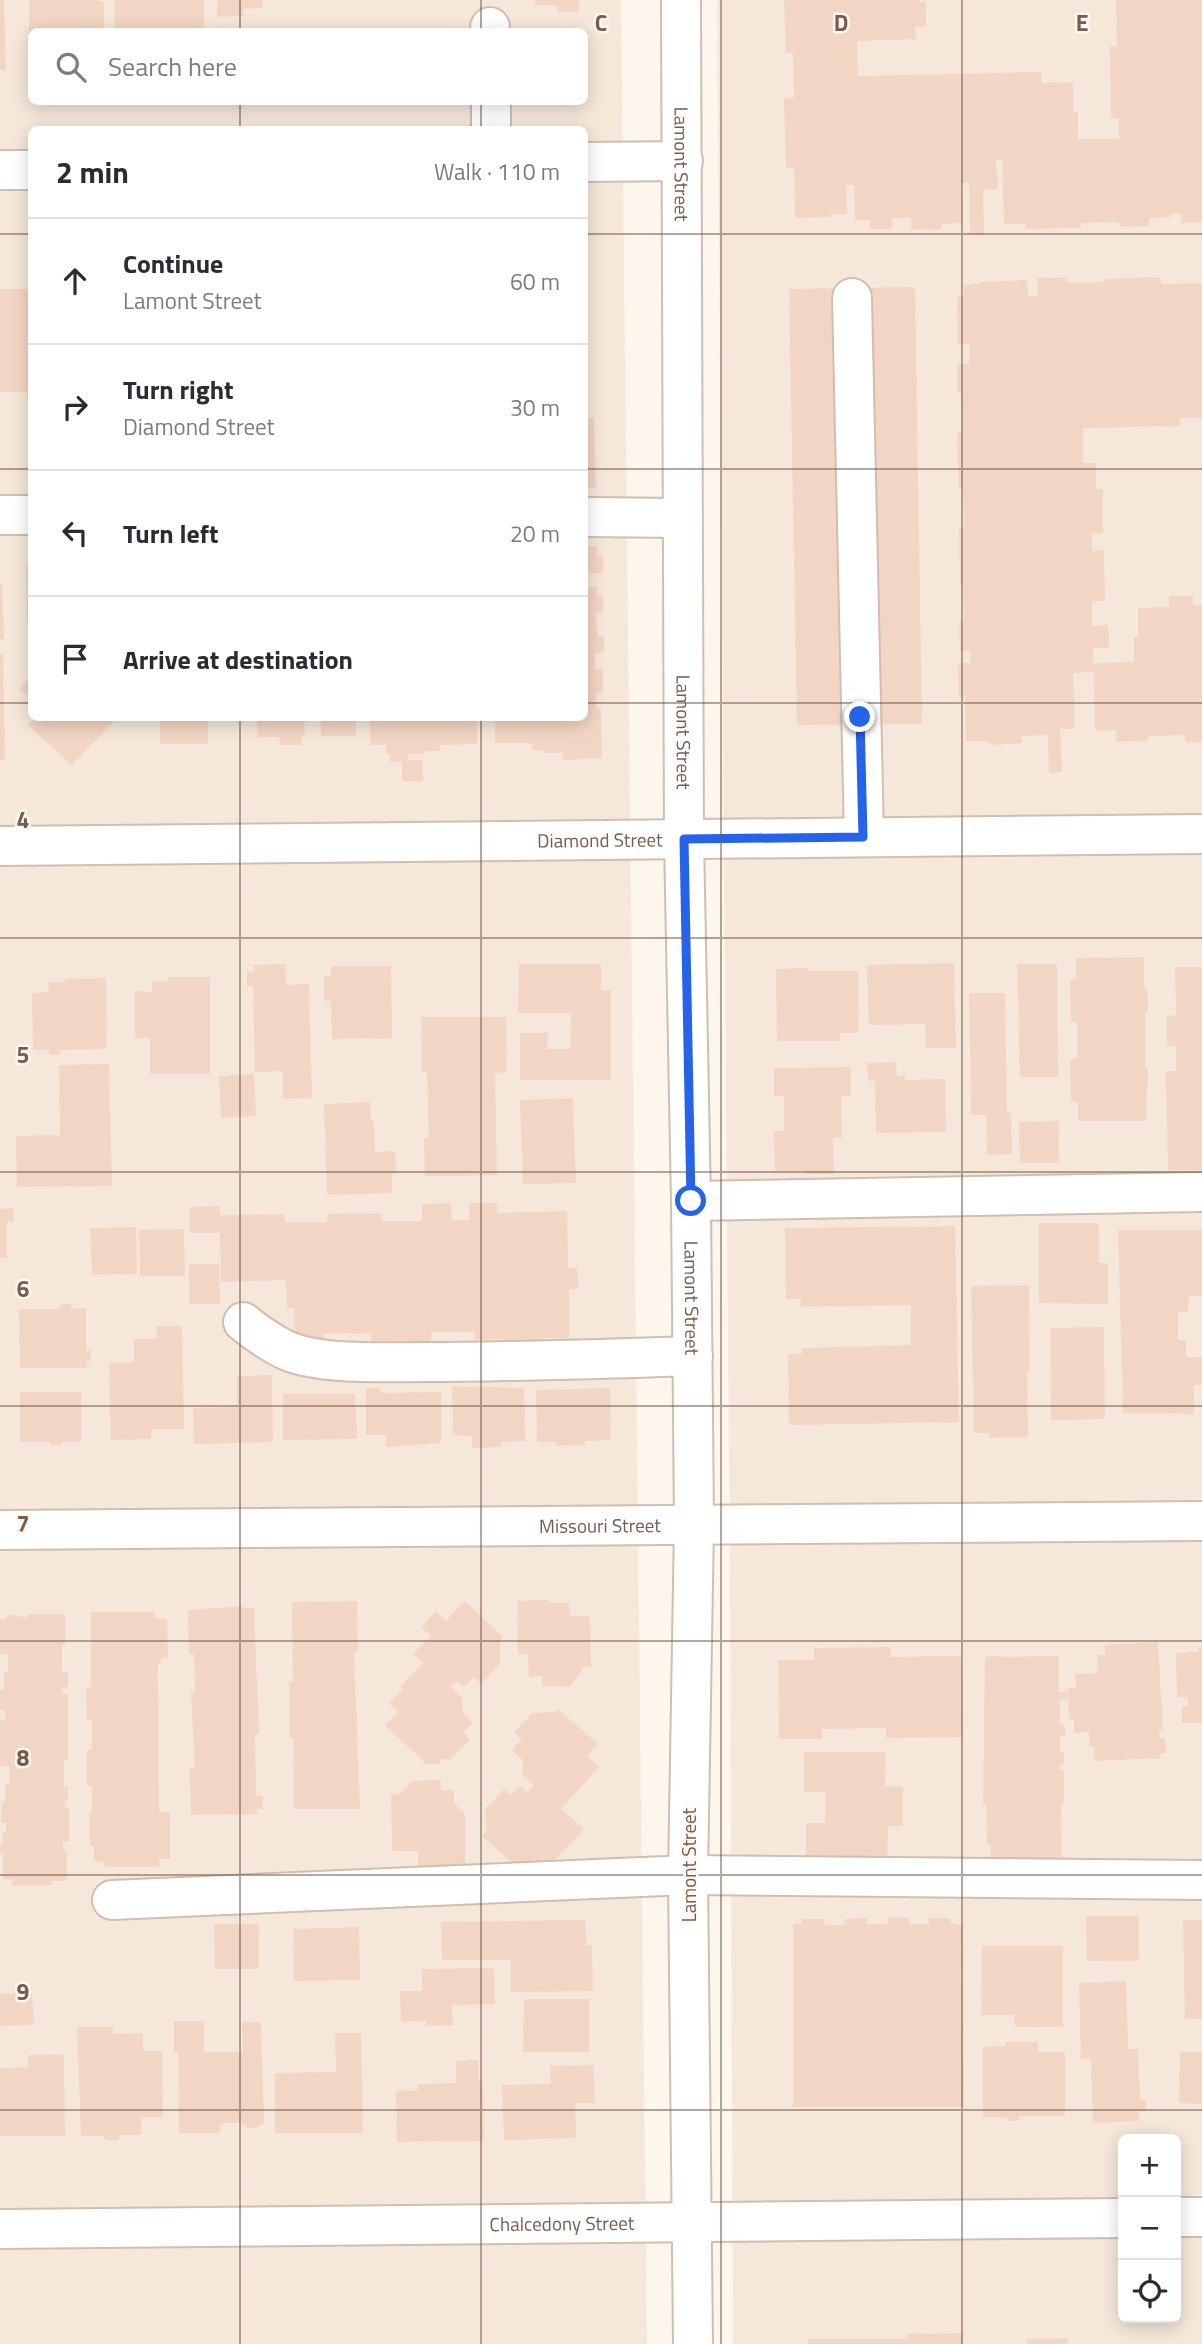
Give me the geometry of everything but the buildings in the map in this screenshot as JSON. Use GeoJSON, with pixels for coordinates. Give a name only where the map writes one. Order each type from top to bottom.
{"type":"FeatureCollection","features":[{"type":"Feature","properties":{"kind":"street","name":"Lamont Street"},"geometry":{"type":"LineString","coordinates":[[681,0],[684,839],[694,1525],[688,1875],[693,2344]]}},
{"type":"Feature","properties":{"kind":"street"},"geometry":{"type":"LineString","coordinates":[[491,105],[491,126]]}},
{"type":"Feature","properties":{"kind":"street"},"geometry":{"type":"LineString","coordinates":[[588,162],[683,161]]}},
{"type":"Feature","properties":{"kind":"street"},"geometry":{"type":"LineString","coordinates":[[0,170],[28,170]]}},
{"type":"Feature","properties":{"kind":"street"},"geometry":{"type":"LineString","coordinates":[[852,298],[863,837]]}},
{"type":"Feature","properties":{"kind":"street"},"geometry":{"type":"LineString","coordinates":[[0,515],[28,515]]}},
{"type":"Feature","properties":{"kind":"street"},"geometry":{"type":"LineString","coordinates":[[588,517],[682,518]]}},
{"type":"Feature","properties":{"kind":"street","name":"Diamond Street"},"geometry":{"type":"LineString","coordinates":[[0,846],[1202,834]]}},
{"type":"Feature","properties":{"kind":"street"},"geometry":{"type":"LineString","coordinates":[[691,1201],[1202,1192]]}},
{"type":"Feature","properties":{"kind":"street"},"geometry":{"type":"LineString","coordinates":[[243,1322],[271,1343],[315,1358],[384,1362],[518,1362],[692,1356]]}},
{"type":"Feature","properties":{"kind":"street","name":"Missouri Street"},"geometry":{"type":"LineString","coordinates":[[0,1530],[1202,1521]]}},
{"type":"Feature","properties":{"kind":"street"},"geometry":{"type":"LineString","coordinates":[[112,1900],[688,1875],[1202,1880]]}},
{"type":"Feature","properties":{"kind":"street"},"geometry":{"type":"LineString","coordinates":[[1181,2217],[1202,2217]]}},
{"type":"Feature","properties":{"kind":"street","name":"Chalcedony Street"},"geometry":{"type":"LineString","coordinates":[[0,2229],[1118,2218]]}},
{"type":"Feature","properties":{"kind":"shaded area"},"geometry":{"type":"Polygon","coordinates":[[[0,0],[621,0],[647,2344],[0,2344],[0,0]]]}},
{"type":"Feature","properties":{"kind":"shaded area"},"geometry":{"type":"Polygon","coordinates":[[[717,0],[1202,0],[1202,2344],[733,2344],[730,1577],[717,0]]]}},
{"type":"Feature","properties":{"kind":"route"},"geometry":{"type":"LineString","coordinates":[[691,1201],[684,839],[863,837],[860,717]]}}]}
